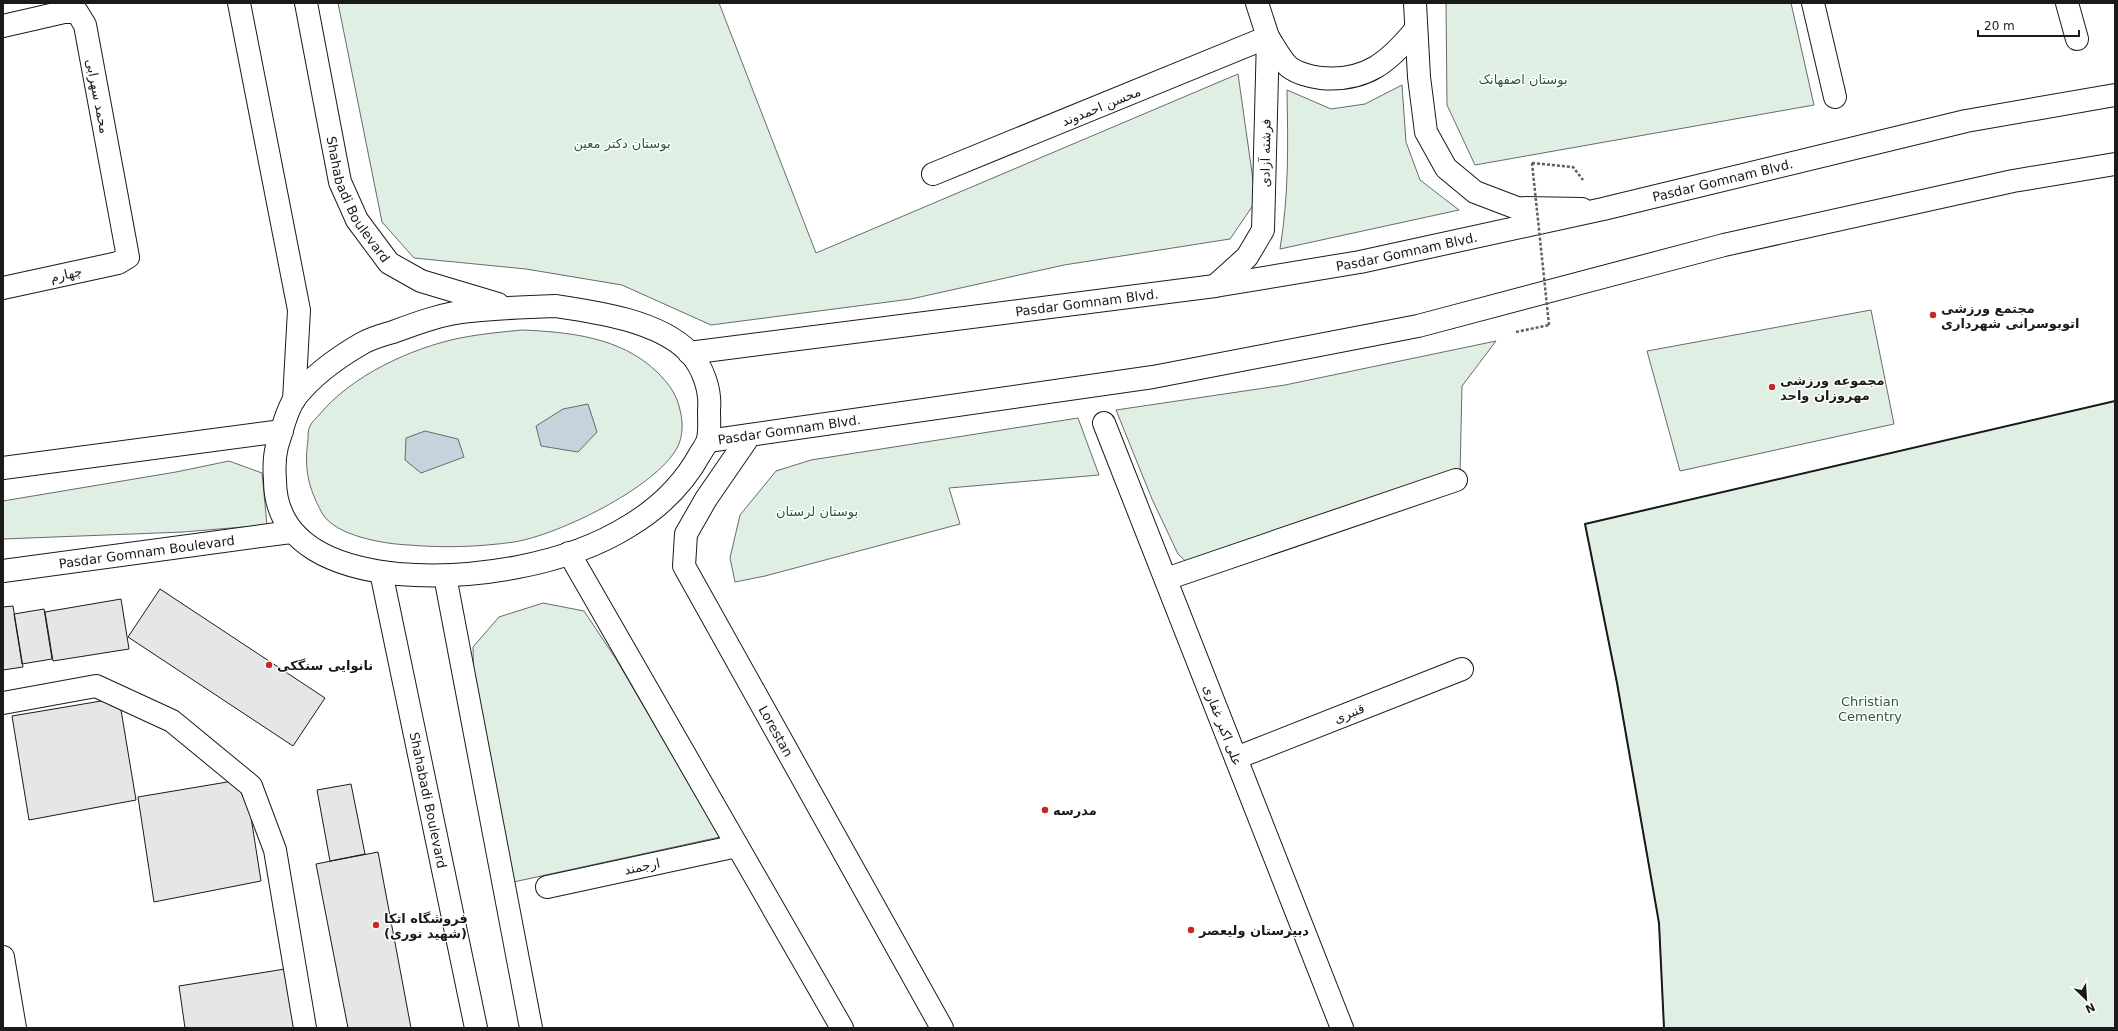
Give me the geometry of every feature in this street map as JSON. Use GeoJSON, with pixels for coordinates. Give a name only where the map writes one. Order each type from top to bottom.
{"type":"FeatureCollection","features":[{"type":"Feature","properties":{"kind":"main road"},"geometry":{"type":"LineString","coordinates":[[239,3],[299,310],[294,400],[282,431],[274,458],[275,488],[279,510],[291,532],[311,548],[338,560],[381,572],[445,576],[492,572],[569,553],[597,543],[627,528],[657,508],[679,486],[708,441],[710,399],[704,375],[689,352],[662,333],[594,312],[556,306],[467,311],[414,324],[364,342],[328,366],[294,400]]}},
{"type":"Feature","properties":{"kind":"main road","name":"Shahabadi Boulevard"},"geometry":{"type":"LineString","coordinates":[[306,3],[340,182],[357,220],[388,263],[421,282],[513,308]]}},
{"type":"Feature","properties":{"kind":"main road","name":"فرشته آزادی"},"geometry":{"type":"LineString","coordinates":[[1215,286],[1247,257],[1263,230],[1268,37],[1257,3]]}},
{"type":"Feature","properties":{"kind":"main road"},"geometry":{"type":"LineString","coordinates":[[1415,3],[1419,76],[1426,132],[1446,168],[1475,192],[1517,208],[1603,209]]}},
{"type":"Feature","properties":{"kind":"main road"},"geometry":{"type":"LineString","coordinates":[[1813,3],[1835,97]]}},
{"type":"Feature","properties":{"kind":"main road"},"geometry":{"type":"LineString","coordinates":[[2067,3],[2077,39]]}},
{"type":"Feature","properties":{"kind":"main road","name":"محمد سهرابی"},"geometry":{"type":"LineString","coordinates":[[3,26],[64,12],[77,12],[85,25],[128,257]]}},
{"type":"Feature","properties":{"kind":"main road"},"geometry":{"type":"LineString","coordinates":[[1268,37],[1289,67],[1311,77],[1340,80],[1372,70],[1396,54],[1416,29]]}},
{"type":"Feature","properties":{"kind":"main road","name":"محسن احمدوند"},"geometry":{"type":"LineString","coordinates":[[934,174],[1268,37]]}},
{"type":"Feature","properties":{"kind":"main road","name":"Pasdar Gomnam Blvd."},"geometry":{"type":"LineString","coordinates":[[689,352],[1215,286],[1360,262],[1603,209],[1966,121],[2115,95]]}},
{"type":"Feature","properties":{"kind":"main road","name":"Pasdar Gomnam Blvd."},"geometry":{"type":"LineString","coordinates":[[708,441],[1153,377],[1418,326],[1724,245],[2013,181],[2115,164]]}},
{"type":"Feature","properties":{"kind":"main road","name":"چهارم"},"geometry":{"type":"LineString","coordinates":[[3,288],[118,263],[128,257]]}},
{"type":"Feature","properties":{"kind":"main road","name":"علی اکبر غفاری"},"geometry":{"type":"LineString","coordinates":[[1104,423],[1342,1028]]}},
{"type":"Feature","properties":{"kind":"main road"},"geometry":{"type":"LineString","coordinates":[[3,468],[282,431]]}},
{"type":"Feature","properties":{"kind":"main road","name":"Lorestan"},"geometry":{"type":"LineString","coordinates":[[750,435],[706,499],[686,534],[684,566],[942,1028]]}},
{"type":"Feature","properties":{"kind":"main road"},"geometry":{"type":"LineString","coordinates":[[1166,579],[1456,480]]}},
{"type":"Feature","properties":{"kind":"main road","name":"Pasdar Gomnam Boulevard"},"geometry":{"type":"LineString","coordinates":[[3,571],[291,532]]}},
{"type":"Feature","properties":{"kind":"main road"},"geometry":{"type":"LineString","coordinates":[[569,553],[842,1028]]}},
{"type":"Feature","properties":{"kind":"main road","name":"Shahabadi Boulevard"},"geometry":{"type":"LineString","coordinates":[[381,572],[476,1028]]}},
{"type":"Feature","properties":{"kind":"main road"},"geometry":{"type":"LineString","coordinates":[[445,576],[531,1028]]}},
{"type":"Feature","properties":{"kind":"main road","name":"قنبری"},"geometry":{"type":"LineString","coordinates":[[1236,758],[1462,668]]}},
{"type":"Feature","properties":{"kind":"main road"},"geometry":{"type":"LineString","coordinates":[[3,703],[96,686],[172,721],[251,786],[276,850],[305,1028]]}},
{"type":"Feature","properties":{"kind":"main road","name":"ارجمند"},"geometry":{"type":"LineString","coordinates":[[547,887],[737,846]]}},
{"type":"Feature","properties":{"kind":"main road"},"geometry":{"type":"LineString","coordinates":[[3,957],[15,1028]]}},
{"type":"Feature","properties":{"kind":"path"},"geometry":{"type":"LineString","coordinates":[[1515,332],[1549,325],[1532,163],[1573,167]]}},
{"type":"Feature","properties":{"kind":"green space","name":"بوستان دکتر معین"},"geometry":{"type":"Polygon","coordinates":[[[338,3],[719,3],[816,253],[1238,74],[1256,201],[1230,239],[1064,265],[911,299],[711,325],[622,285],[526,269],[414,258],[382,222],[338,3]]]}},
{"type":"Feature","properties":{"kind":"green space","name":"بوستان اصفهانک"},"geometry":{"type":"Polygon","coordinates":[[[1446,3],[1791,3],[1814,105],[1475,165],[1447,105],[1446,3]]]}},
{"type":"Feature","properties":{"kind":"green space"},"geometry":{"type":"Polygon","coordinates":[[[1402,85],[1406,142],[1420,180],[1459,210],[1280,249],[1285,209],[1288,150],[1287,90],[1331,109],[1365,104],[1402,85]]]}},
{"type":"Feature","properties":{"kind":"green space","name":"مجموعه ورزشی مهروزان واحد"},"geometry":{"type":"Polygon","coordinates":[[[1871,310],[1894,424],[1680,471],[1647,351],[1871,310]]]}},
{"type":"Feature","properties":{"kind":"green space"},"geometry":{"type":"Polygon","coordinates":[[[522,330],[558,332],[593,338],[626,351],[642,360],[656,371],[673,391],[679,406],[682,422],[682,433],[677,448],[665,463],[648,479],[604,507],[555,530],[533,538],[514,542],[461,546],[387,543],[349,533],[328,521],[313,495],[308,478],[307,460],[309,427],[332,401],[365,376],[402,356],[460,338],[522,330]]]}},
{"type":"Feature","properties":{"kind":"green space"},"geometry":{"type":"Polygon","coordinates":[[[1496,341],[1462,386],[1460,475],[1192,567],[1178,554],[1152,499],[1116,410],[1285,385],[1496,341]]]}},
{"type":"Feature","properties":{"kind":"green space","name":"Christian Cementry"},"geometry":{"type":"Polygon","coordinates":[[[2115,401],[2115,1028],[1664,1028],[1659,923],[1617,683],[1585,524],[2115,401]]]}},
{"type":"Feature","properties":{"kind":"green space","name":"بوستان لرستان"},"geometry":{"type":"Polygon","coordinates":[[[1078,418],[1099,475],[949,488],[960,524],[765,576],[735,582],[730,558],[740,515],[776,471],[811,460],[1078,418]]]}},
{"type":"Feature","properties":{"kind":"green space"},"geometry":{"type":"Polygon","coordinates":[[[229,461],[262,473],[267,525],[183,532],[3,539],[3,501],[176,472],[229,461]]]}},
{"type":"Feature","properties":{"kind":"green space"},"geometry":{"type":"Polygon","coordinates":[[[543,603],[584,611],[616,659],[720,837],[509,883],[474,691],[473,647],[499,617],[543,603]]]}},
{"type":"Feature","properties":{"kind":"shaded area"},"geometry":{"type":"Polygon","coordinates":[[[588,404],[597,432],[578,452],[541,446],[536,426],[563,409],[588,404]]]}},
{"type":"Feature","properties":{"kind":"shaded area"},"geometry":{"type":"Polygon","coordinates":[[[425,431],[458,439],[464,457],[421,473],[405,460],[406,438],[425,431]]]}},
{"type":"Feature","properties":{"kind":"building"},"geometry":{"type":"Polygon","coordinates":[[[160,589],[325,698],[293,746],[128,637],[160,589]]]}},
{"type":"Feature","properties":{"kind":"building"},"geometry":{"type":"Polygon","coordinates":[[[121,599],[129,649],[53,661],[45,612],[121,599]]]}},
{"type":"Feature","properties":{"kind":"building"},"geometry":{"type":"Polygon","coordinates":[[[13,606],[23,667],[3,670],[3,607],[13,606]]]}},
{"type":"Feature","properties":{"kind":"building"},"geometry":{"type":"Polygon","coordinates":[[[44,609],[52,659],[22,664],[14,614],[44,609]]]}},
{"type":"Feature","properties":{"kind":"building"},"geometry":{"type":"Polygon","coordinates":[[[119,698],[136,800],[29,820],[12,716],[119,698]]]}},
{"type":"Feature","properties":{"kind":"building"},"geometry":{"type":"Polygon","coordinates":[[[245,779],[261,881],[154,902],[138,797],[245,779]]]}},
{"type":"Feature","properties":{"kind":"building"},"geometry":{"type":"Polygon","coordinates":[[[351,784],[365,854],[330,861],[317,790],[351,784]]]}},
{"type":"Feature","properties":{"kind":"building"},"geometry":{"type":"Polygon","coordinates":[[[378,852],[411,1028],[348,1028],[316,864],[378,852]]]}},
{"type":"Feature","properties":{"kind":"building"},"geometry":{"type":"Polygon","coordinates":[[[285,969],[295,1028],[185,1028],[179,986],[285,969]]]}},
{"type":"Feature","properties":{"kind":"wall"},"geometry":{"type":"LineString","coordinates":[[1664,1028],[1659,923],[1617,683],[1585,524],[2115,401]]}},
{"type":"Feature","properties":{"kind":"place","name":"مجتمع ورزشی اتوبوسرانی شهرداری"},"geometry":{"type":"Point","coordinates":[1933,315]}},
{"type":"Feature","properties":{"kind":"place","name":"مجموعه ورزشی مهروزان واحد"},"geometry":{"type":"Point","coordinates":[1772,387]}},
{"type":"Feature","properties":{"kind":"place","name":"نانوایی سنگکی"},"geometry":{"type":"Point","coordinates":[269,665]}},
{"type":"Feature","properties":{"kind":"place","name":"مدرسه"},"geometry":{"type":"Point","coordinates":[1045,810]}},
{"type":"Feature","properties":{"kind":"place","name":"فروشگاه اتکا (شهید نوری)"},"geometry":{"type":"Point","coordinates":[376,925]}},
{"type":"Feature","properties":{"kind":"place","name":"دبیرستان ولیعصر"},"geometry":{"type":"Point","coordinates":[1191,930]}}]}
